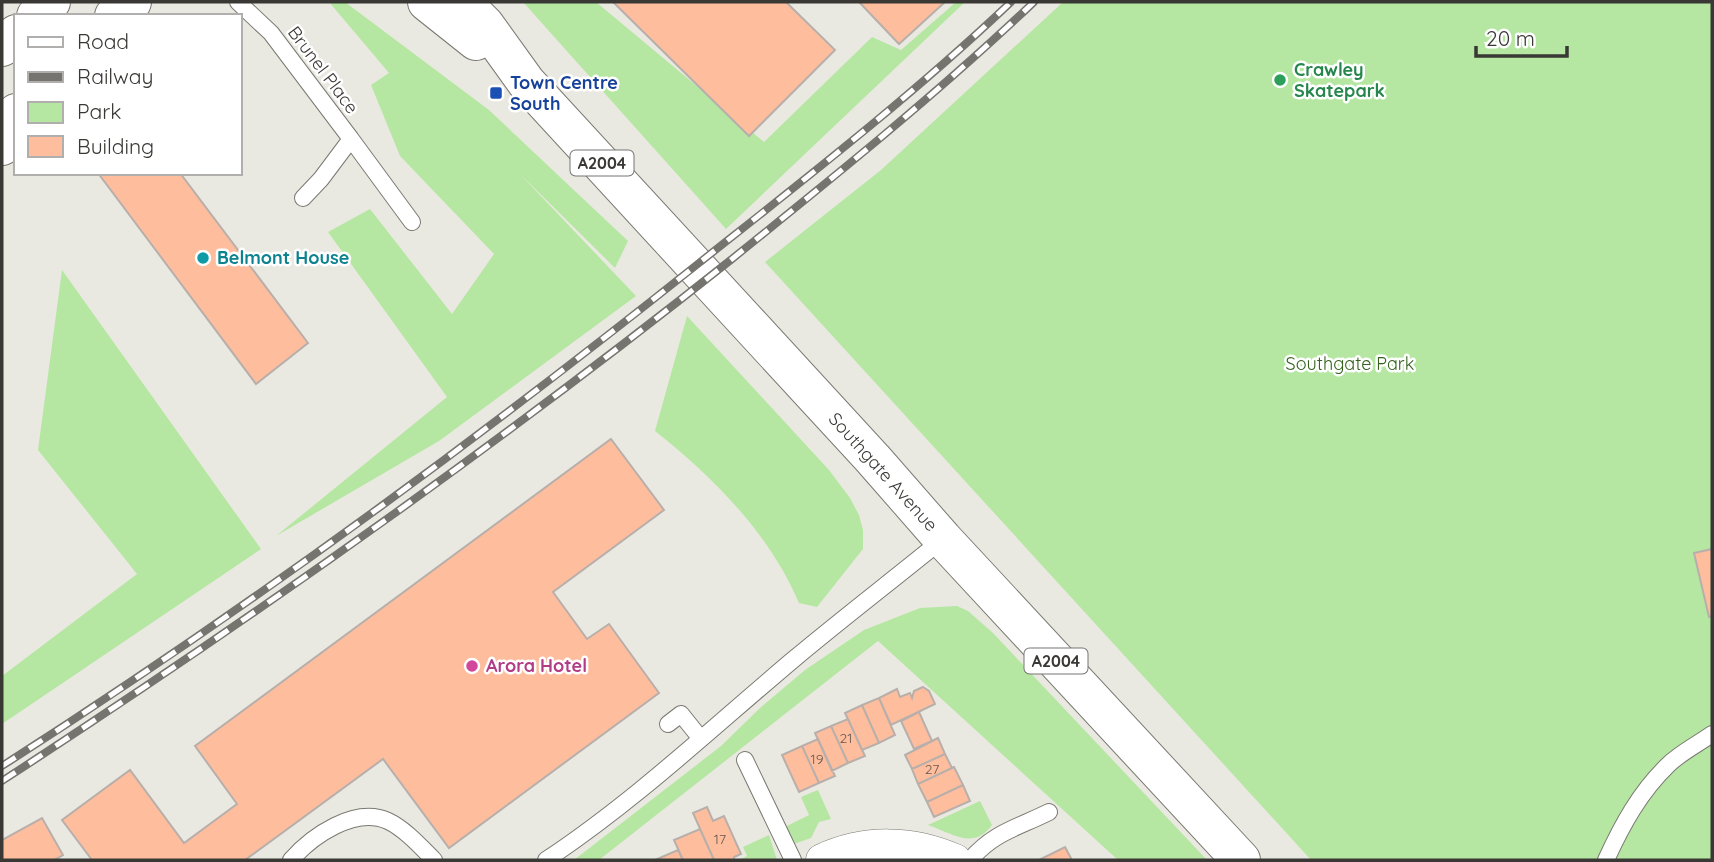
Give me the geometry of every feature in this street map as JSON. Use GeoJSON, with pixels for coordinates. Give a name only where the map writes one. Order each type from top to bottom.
{"type":"FeatureCollection","features":[{"type":"Feature","properties":{"kind":"main road"},"geometry":{"type":"LineString","coordinates":[[38,14],[51,2]]}},
{"type":"Feature","properties":{"kind":"main road"},"geometry":{"type":"LineString","coordinates":[[117,14],[132,2]]}},
{"type":"Feature","properties":{"kind":"main road","name":"Southgate Avenue"},"geometry":{"type":"LineString","coordinates":[[427,2],[526,82]]}},
{"type":"Feature","properties":{"kind":"main road","name":"Southgate Avenue"},"geometry":{"type":"LineString","coordinates":[[462,2],[485,25],[526,82],[873,459],[943,539],[1241,860]]}},
{"type":"Feature","properties":{"kind":"main road"},"geometry":{"type":"LineString","coordinates":[[2,146],[14,116]]}},
{"type":"Feature","properties":{"kind":"street"},"geometry":{"type":"LineString","coordinates":[[822,860],[862,846],[883,845],[928,849],[955,860]]}},
{"type":"Feature","properties":{"kind":"lane","name":"Brunel Place"},"geometry":{"type":"LineString","coordinates":[[238,2],[271,33],[351,139],[303,198]]}},
{"type":"Feature","properties":{"kind":"lane"},"geometry":{"type":"LineString","coordinates":[[351,139],[412,222]]}},
{"type":"Feature","properties":{"kind":"lane"},"geometry":{"type":"LineString","coordinates":[[547,860],[584,835],[794,659],[943,539]]}},
{"type":"Feature","properties":{"kind":"lane"},"geometry":{"type":"LineString","coordinates":[[668,724],[681,714],[701,739]]}},
{"type":"Feature","properties":{"kind":"lane"},"geometry":{"type":"LineString","coordinates":[[1606,860],[1633,808],[1669,763],[1712,734]]}},
{"type":"Feature","properties":{"kind":"lane"},"geometry":{"type":"LineString","coordinates":[[745,760],[793,860]]}},
{"type":"Feature","properties":{"kind":"lane"},"geometry":{"type":"LineString","coordinates":[[971,860],[993,837],[1049,812]]}},
{"type":"Feature","properties":{"kind":"lane"},"geometry":{"type":"LineString","coordinates":[[292,860],[311,842],[334,827],[369,816],[388,821],[434,860]]}},
{"type":"Feature","properties":{"kind":"green space"},"geometry":{"type":"Polygon","coordinates":[[[329,2],[345,2],[489,110],[628,241],[615,268],[519,173],[636,296],[439,441],[276,536],[447,397],[328,232],[370,209],[452,314],[494,254],[400,156],[371,85],[389,73],[329,2]]]}},
{"type":"Feature","properties":{"kind":"green space"},"geometry":{"type":"Polygon","coordinates":[[[523,2],[596,2],[764,142],[872,37],[901,50],[956,2],[965,2],[726,229],[523,2]]]}},
{"type":"Feature","properties":{"kind":"green space","name":"Southgate Park"},"geometry":{"type":"Polygon","coordinates":[[[1063,2],[1712,2],[1712,860],[1311,860],[765,262],[881,170],[1063,2]]]}},
{"type":"Feature","properties":{"kind":"green space"},"geometry":{"type":"Polygon","coordinates":[[[62,270],[261,549],[2,724],[2,676],[137,574],[38,450],[62,270]]]}},
{"type":"Feature","properties":{"kind":"green space"},"geometry":{"type":"Polygon","coordinates":[[[687,316],[829,470],[859,515],[863,530],[863,549],[817,607],[799,603],[772,553],[738,508],[698,468],[655,431],[687,316]]]}},
{"type":"Feature","properties":{"kind":"green space"},"geometry":{"type":"Polygon","coordinates":[[[957,606],[968,611],[993,633],[1207,860],[1118,860],[878,641],[599,860],[574,860],[721,746],[805,670],[864,630],[920,608],[957,606]]]}},
{"type":"Feature","properties":{"kind":"green space"},"geometry":{"type":"Polygon","coordinates":[[[818,790],[831,819],[819,822],[811,838],[794,844],[786,831],[787,826],[809,815],[801,797],[818,790]]]}},
{"type":"Feature","properties":{"kind":"green space"},"geometry":{"type":"Polygon","coordinates":[[[980,801],[992,825],[977,837],[962,838],[928,825],[980,801]]]}},
{"type":"Feature","properties":{"kind":"green space"},"geometry":{"type":"Polygon","coordinates":[[[769,835],[777,860],[739,860],[747,856],[743,847],[769,835]]]}},
{"type":"Feature","properties":{"kind":"building"},"geometry":{"type":"Polygon","coordinates":[[[613,2],[786,2],[835,50],[749,136],[613,2]]]}},
{"type":"Feature","properties":{"kind":"building"},"geometry":{"type":"Polygon","coordinates":[[[859,2],[945,2],[899,44],[859,2]]]}},
{"type":"Feature","properties":{"kind":"building","name":"Belmont House"},"geometry":{"type":"Polygon","coordinates":[[[99,175],[182,175],[308,343],[256,384],[99,175]]]}},
{"type":"Feature","properties":{"kind":"building","name":"Arora Hotel"},"geometry":{"type":"Polygon","coordinates":[[[611,439],[664,510],[553,592],[587,639],[609,624],[659,693],[449,848],[383,759],[245,860],[92,860],[62,820],[130,770],[184,843],[237,804],[195,746],[611,439]]]}},
{"type":"Feature","properties":{"kind":"building"},"geometry":{"type":"Polygon","coordinates":[[[1712,549],[1712,616],[1709,617],[1694,553],[1712,549]]]}},
{"type":"Feature","properties":{"kind":"building"},"geometry":{"type":"Polygon","coordinates":[[[923,687],[929,691],[935,704],[891,725],[879,698],[897,689],[900,697],[910,693],[912,698],[914,691],[923,687]]]}},
{"type":"Feature","properties":{"kind":"building"},"geometry":{"type":"Polygon","coordinates":[[[879,698],[895,735],[879,743],[862,705],[879,698]]]}},
{"type":"Feature","properties":{"kind":"building"},"geometry":{"type":"Polygon","coordinates":[[[862,705],[879,743],[862,750],[845,713],[862,705]]]}},
{"type":"Feature","properties":{"kind":"building"},"geometry":{"type":"Polygon","coordinates":[[[919,712],[932,741],[914,749],[901,721],[919,712]]]}},
{"type":"Feature","properties":{"kind":"building"},"geometry":{"type":"Polygon","coordinates":[[[848,719],[865,756],[848,763],[831,726],[848,719]]]}},
{"type":"Feature","properties":{"kind":"building"},"geometry":{"type":"Polygon","coordinates":[[[831,726],[848,763],[832,771],[815,733],[831,726]]]}},
{"type":"Feature","properties":{"kind":"building"},"geometry":{"type":"Polygon","coordinates":[[[938,738],[945,754],[912,769],[905,755],[938,738]]]}},
{"type":"Feature","properties":{"kind":"building"},"geometry":{"type":"Polygon","coordinates":[[[818,739],[835,776],[819,783],[802,746],[818,739]]]}},
{"type":"Feature","properties":{"kind":"building"},"geometry":{"type":"Polygon","coordinates":[[[802,746],[819,783],[799,792],[782,755],[802,746]]]}},
{"type":"Feature","properties":{"kind":"building"},"geometry":{"type":"Polygon","coordinates":[[[945,754],[952,768],[918,784],[912,769],[945,754]]]}},
{"type":"Feature","properties":{"kind":"building"},"geometry":{"type":"Polygon","coordinates":[[[954,767],[963,785],[927,802],[918,784],[954,767]]]}},
{"type":"Feature","properties":{"kind":"building"},"geometry":{"type":"Polygon","coordinates":[[[963,785],[970,801],[934,817],[927,802],[963,785]]]}},
{"type":"Feature","properties":{"kind":"building"},"geometry":{"type":"Polygon","coordinates":[[[707,807],[713,821],[724,816],[741,854],[734,857],[734,860],[714,860],[693,813],[707,807]]]}},
{"type":"Feature","properties":{"kind":"building"},"geometry":{"type":"Polygon","coordinates":[[[42,818],[63,855],[54,860],[2,860],[2,840],[42,818]]]}},
{"type":"Feature","properties":{"kind":"building"},"geometry":{"type":"Polygon","coordinates":[[[700,829],[714,860],[683,860],[674,840],[700,829]]]}},
{"type":"Feature","properties":{"kind":"building"},"geometry":{"type":"Polygon","coordinates":[[[1065,847],[1072,860],[1039,860],[1065,847]]]}},
{"type":"Feature","properties":{"kind":"building"},"geometry":{"type":"Polygon","coordinates":[[[678,850],[683,860],[655,860],[678,850]]]}},
{"type":"Feature","properties":{"kind":"railway"},"geometry":{"type":"LineString","coordinates":[[2,766],[181,648],[444,460],[615,330],[779,200],[936,70],[1011,2]]}},
{"type":"Feature","properties":{"kind":"railway"},"geometry":{"type":"LineString","coordinates":[[2,781],[282,593],[555,396],[848,165],[961,69],[1034,2]]}},
{"type":"Feature","properties":{"kind":"place","name":"Crawley Skatepark"},"geometry":{"type":"Point","coordinates":[1280,80]}},
{"type":"Feature","properties":{"kind":"place","name":"Town Centre South"},"geometry":{"type":"Point","coordinates":[496,93]}},
{"type":"Feature","properties":{"kind":"place","name":"Belmont House"},"geometry":{"type":"Point","coordinates":[203,258]}},
{"type":"Feature","properties":{"kind":"place","name":"Arora Hotel"},"geometry":{"type":"Point","coordinates":[472,666]}}]}
